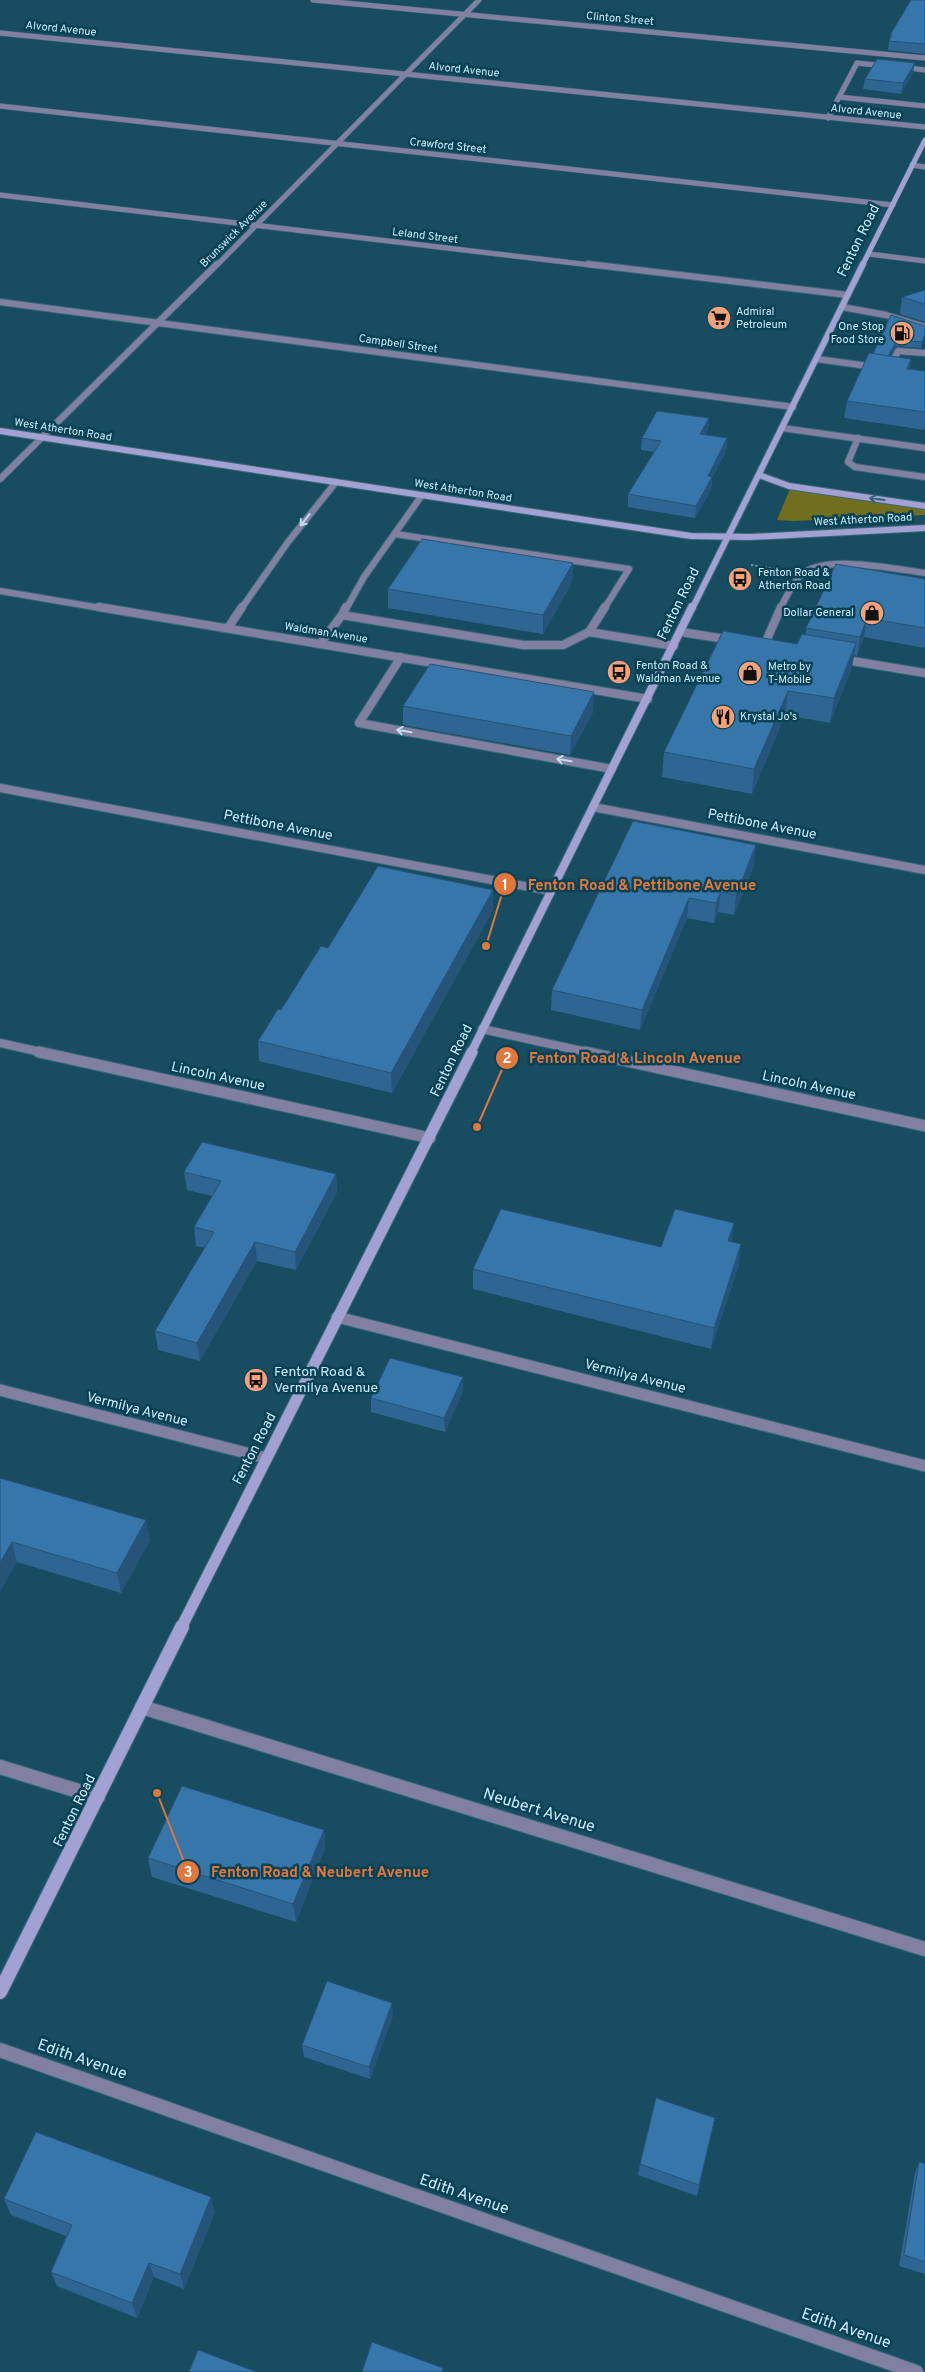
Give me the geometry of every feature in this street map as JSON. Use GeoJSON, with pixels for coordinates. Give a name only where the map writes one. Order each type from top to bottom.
{"type":"FeatureCollection","features":[{"type":"Feature","properties":{"kind":"street","name":"Clinton Street"},"geometry":{"type":"LineString","coordinates":[[313,0],[925,58]]}},
{"type":"Feature","properties":{"kind":"street","name":"Brunswick Avenue"},"geometry":{"type":"LineString","coordinates":[[0,479],[160,323],[480,0]]}},
{"type":"Feature","properties":{"kind":"street","name":"Alvord Avenue"},"geometry":{"type":"LineString","coordinates":[[0,33],[925,127]]}},
{"type":"Feature","properties":{"kind":"street"},"geometry":{"type":"LineString","coordinates":[[885,66],[891,55]]}},
{"type":"Feature","properties":{"kind":"street"},"geometry":{"type":"LineString","coordinates":[[828,118],[857,63],[925,70]]}},
{"type":"Feature","properties":{"kind":"street"},"geometry":{"type":"LineString","coordinates":[[839,97],[925,106]]}},
{"type":"Feature","properties":{"kind":"street","name":"Crawford Street"},"geometry":{"type":"LineString","coordinates":[[0,106],[893,205]]}},
{"type":"Feature","properties":{"kind":"street","name":"Fenton Road"},"geometry":{"type":"LineString","coordinates":[[0,1992],[266,1458],[430,1138],[482,1029],[925,140]]}},
{"type":"Feature","properties":{"kind":"street"},"geometry":{"type":"LineString","coordinates":[[912,166],[925,167]]}},
{"type":"Feature","properties":{"kind":"street","name":"Leland Street"},"geometry":{"type":"LineString","coordinates":[[0,195],[848,295]]}},
{"type":"Feature","properties":{"kind":"street"},"geometry":{"type":"LineString","coordinates":[[869,254],[925,261]]}},
{"type":"Feature","properties":{"kind":"street","name":"Campbell Street"},"geometry":{"type":"LineString","coordinates":[[0,302],[793,407]]}},
{"type":"Feature","properties":{"kind":"street"},"geometry":{"type":"LineString","coordinates":[[842,307],[886,315],[925,327]]}},
{"type":"Feature","properties":{"kind":"street"},"geometry":{"type":"LineString","coordinates":[[890,368],[898,351],[925,353]]}},
{"type":"Feature","properties":{"kind":"street"},"geometry":{"type":"LineString","coordinates":[[817,359],[899,370]]}},
{"type":"Feature","properties":{"kind":"street"},"geometry":{"type":"LineString","coordinates":[[782,428],[925,448]]}},
{"type":"Feature","properties":{"kind":"street","name":"West Atherton Road"},"geometry":{"type":"LineString","coordinates":[[0,431],[691,536],[726,539],[848,530],[925,528]]}},
{"type":"Feature","properties":{"kind":"street"},"geometry":{"type":"LineString","coordinates":[[858,438],[848,462],[855,467],[925,478]]}},
{"type":"Feature","properties":{"kind":"street"},"geometry":{"type":"LineString","coordinates":[[759,475],[788,486],[925,506]]}},
{"type":"Feature","properties":{"kind":"street"},"geometry":{"type":"LineString","coordinates":[[228,628],[288,542],[336,482]]}},
{"type":"Feature","properties":{"kind":"street"},"geometry":{"type":"LineString","coordinates":[[320,644],[342,615],[364,577],[422,495]]}},
{"type":"Feature","properties":{"kind":"street"},"geometry":{"type":"LineString","coordinates":[[342,615],[523,645],[563,645],[589,632],[629,569],[395,534]]}},
{"type":"Feature","properties":{"kind":"street"},"geometry":{"type":"LineString","coordinates":[[764,646],[789,592],[803,573],[834,565],[870,566],[925,573]]}},
{"type":"Feature","properties":{"kind":"street","name":"Waldman Avenue"},"geometry":{"type":"LineString","coordinates":[[0,591],[648,699]]}},
{"type":"Feature","properties":{"kind":"street"},"geometry":{"type":"LineString","coordinates":[[589,632],[674,646]]}},
{"type":"Feature","properties":{"kind":"street"},"geometry":{"type":"LineString","coordinates":[[681,632],[745,642]]}},
{"type":"Feature","properties":{"kind":"street"},"geometry":{"type":"LineString","coordinates":[[754,644],[773,647]]}},
{"type":"Feature","properties":{"kind":"street"},"geometry":{"type":"LineString","coordinates":[[402,657],[359,723],[612,768]]}},
{"type":"Feature","properties":{"kind":"street"},"geometry":{"type":"LineString","coordinates":[[830,657],[925,673]]}},
{"type":"Feature","properties":{"kind":"street","name":"Pettibone Avenue"},"geometry":{"type":"LineString","coordinates":[[0,788],[551,891]]}},
{"type":"Feature","properties":{"kind":"street","name":"Pettibone Avenue"},"geometry":{"type":"LineString","coordinates":[[593,807],[925,870]]}},
{"type":"Feature","properties":{"kind":"street","name":"Lincoln Avenue"},"geometry":{"type":"LineString","coordinates":[[482,1029],[925,1126]]}},
{"type":"Feature","properties":{"kind":"street","name":"Lincoln Avenue"},"geometry":{"type":"LineString","coordinates":[[0,1043],[430,1138]]}},
{"type":"Feature","properties":{"kind":"street","name":"Vermilya Avenue"},"geometry":{"type":"LineString","coordinates":[[337,1317],[925,1466]]}},
{"type":"Feature","properties":{"kind":"street","name":"Vermilya Avenue"},"geometry":{"type":"LineString","coordinates":[[0,1390],[266,1458]]}},
{"type":"Feature","properties":{"kind":"street","name":"Neubert Avenue"},"geometry":{"type":"LineString","coordinates":[[142,1707],[925,1949]]}},
{"type":"Feature","properties":{"kind":"street"},"geometry":{"type":"LineString","coordinates":[[0,1767],[98,1797]]}},
{"type":"Feature","properties":{"kind":"street","name":"Edith Avenue"},"geometry":{"type":"LineString","coordinates":[[0,2050],[916,2372]]}},
{"type":"Feature","properties":{"kind":"shaded area"},"geometry":{"type":"Polygon","coordinates":[[[790,489],[925,509],[925,515],[793,521],[777,520],[790,489]]]}},
{"type":"Feature","properties":{"kind":"building"},"geometry":{"type":"Polygon","coordinates":[[[911,0],[925,0],[925,44],[889,41],[892,35],[890,35],[911,0]]]}},
{"type":"Feature","properties":{"kind":"building"},"geometry":{"type":"Polygon","coordinates":[[[877,59],[915,63],[903,83],[865,79],[877,59]]]}},
{"type":"Feature","properties":{"kind":"building"},"geometry":{"type":"Polygon","coordinates":[[[925,290],[925,304],[902,297],[925,290]]]}},
{"type":"Feature","properties":{"kind":"building"},"geometry":{"type":"Polygon","coordinates":[[[891,315],[925,326],[922,342],[897,340],[888,356],[873,354],[891,315]]]}},
{"type":"Feature","properties":{"kind":"building"},"geometry":{"type":"Polygon","coordinates":[[[869,353],[911,359],[907,369],[925,371],[925,412],[847,401],[869,353]]]}},
{"type":"Feature","properties":{"kind":"building"},"geometry":{"type":"Polygon","coordinates":[[[657,411],[709,418],[700,434],[727,438],[708,476],[712,477],[696,506],[628,494],[661,441],[642,438],[657,411]]]}},
{"type":"Feature","properties":{"kind":"building"},"geometry":{"type":"Polygon","coordinates":[[[422,539],[573,563],[543,615],[388,589],[422,539]]]}},
{"type":"Feature","properties":{"kind":"building","name":"Dollar General"},"geometry":{"type":"Polygon","coordinates":[[[836,564],[925,579],[925,628],[867,618],[860,637],[806,628],[836,564]]]}},
{"type":"Feature","properties":{"kind":"building"},"geometry":{"type":"Polygon","coordinates":[[[723,631],[797,644],[802,634],[856,643],[834,698],[788,691],[754,769],[664,752],[723,631]]]}},
{"type":"Feature","properties":{"kind":"building"},"geometry":{"type":"Polygon","coordinates":[[[430,664],[594,692],[571,736],[403,706],[430,664]]]}},
{"type":"Feature","properties":{"kind":"building"},"geometry":{"type":"Polygon","coordinates":[[[633,821],[756,845],[736,895],[721,892],[716,903],[689,898],[642,1010],[552,990],[633,821]]]}},
{"type":"Feature","properties":{"kind":"building"},"geometry":{"type":"Polygon","coordinates":[[[378,866],[493,890],[391,1073],[258,1041],[278,1009],[281,1010],[321,946],[328,948],[378,866]]]}},
{"type":"Feature","properties":{"kind":"building"},"geometry":{"type":"Polygon","coordinates":[[[202,1142],[336,1174],[295,1252],[255,1242],[197,1343],[155,1331],[214,1232],[194,1227],[221,1181],[184,1172],[202,1142]]]}},
{"type":"Feature","properties":{"kind":"building"},"geometry":{"type":"Polygon","coordinates":[[[501,1209],[661,1247],[675,1209],[734,1223],[728,1241],[741,1244],[714,1328],[473,1269],[501,1209]]]}},
{"type":"Feature","properties":{"kind":"building"},"geometry":{"type":"Polygon","coordinates":[[[390,1358],[463,1377],[444,1418],[371,1398],[390,1358]]]}},
{"type":"Feature","properties":{"kind":"building"},"geometry":{"type":"Polygon","coordinates":[[[0,1478],[146,1520],[117,1573],[12,1542],[0,1563],[0,1478]]]}},
{"type":"Feature","properties":{"kind":"building"},"geometry":{"type":"Polygon","coordinates":[[[182,1786],[324,1830],[293,1904],[148,1858],[182,1786]]]}},
{"type":"Feature","properties":{"kind":"building"},"geometry":{"type":"Polygon","coordinates":[[[327,1981],[392,2003],[369,2067],[302,2045],[327,1981]]]}},
{"type":"Feature","properties":{"kind":"building"},"geometry":{"type":"Polygon","coordinates":[[[656,2098],[715,2118],[699,2185],[640,2164],[656,2098]]]}},
{"type":"Feature","properties":{"kind":"building"},"geometry":{"type":"Polygon","coordinates":[[[36,2132],[211,2197],[180,2274],[149,2263],[132,2303],[51,2272],[72,2225],[4,2199],[36,2132]]]}},
{"type":"Feature","properties":{"kind":"building"},"geometry":{"type":"Polygon","coordinates":[[[919,2162],[925,2164],[925,2262],[904,2255],[919,2162]]]}},
{"type":"Feature","properties":{"kind":"building"},"geometry":{"type":"Polygon","coordinates":[[[372,2342],[443,2368],[442,2372],[362,2372],[372,2342]]]}},
{"type":"Feature","properties":{"kind":"building"},"geometry":{"type":"Polygon","coordinates":[[[198,2350],[257,2372],[189,2372],[198,2350]]]}},
{"type":"Feature","properties":{"kind":"place","name":"Admiral Petroleum"},"geometry":{"type":"Point","coordinates":[719,318]}},
{"type":"Feature","properties":{"kind":"place","name":"One Stop Food Store"},"geometry":{"type":"Point","coordinates":[902,333]}},
{"type":"Feature","properties":{"kind":"place","name":"Fenton Road & Atherton Road"},"geometry":{"type":"Point","coordinates":[740,579]}},
{"type":"Feature","properties":{"kind":"place","name":"Dollar General"},"geometry":{"type":"Point","coordinates":[872,613]}},
{"type":"Feature","properties":{"kind":"place","name":"Fenton Road & Waldman Avenue"},"geometry":{"type":"Point","coordinates":[619,672]}},
{"type":"Feature","properties":{"kind":"place","name":"Metro by T-Mobile"},"geometry":{"type":"Point","coordinates":[750,673]}},
{"type":"Feature","properties":{"kind":"place","name":"Krystal Jo's"},"geometry":{"type":"Point","coordinates":[723,717]}},
{"type":"Feature","properties":{"kind":"place","name":"Fenton Road & Pettibone Avenue"},"geometry":{"type":"Point","coordinates":[486,946]}},
{"type":"Feature","properties":{"kind":"place","name":"Fenton Road & Lincoln Avenue"},"geometry":{"type":"Point","coordinates":[477,1127]}},
{"type":"Feature","properties":{"kind":"place","name":"Fenton Road & Vermilya Avenue"},"geometry":{"type":"Point","coordinates":[256,1380]}},
{"type":"Feature","properties":{"kind":"place","name":"Fenton Road & Neubert Avenue"},"geometry":{"type":"Point","coordinates":[157,1793]}}]}
